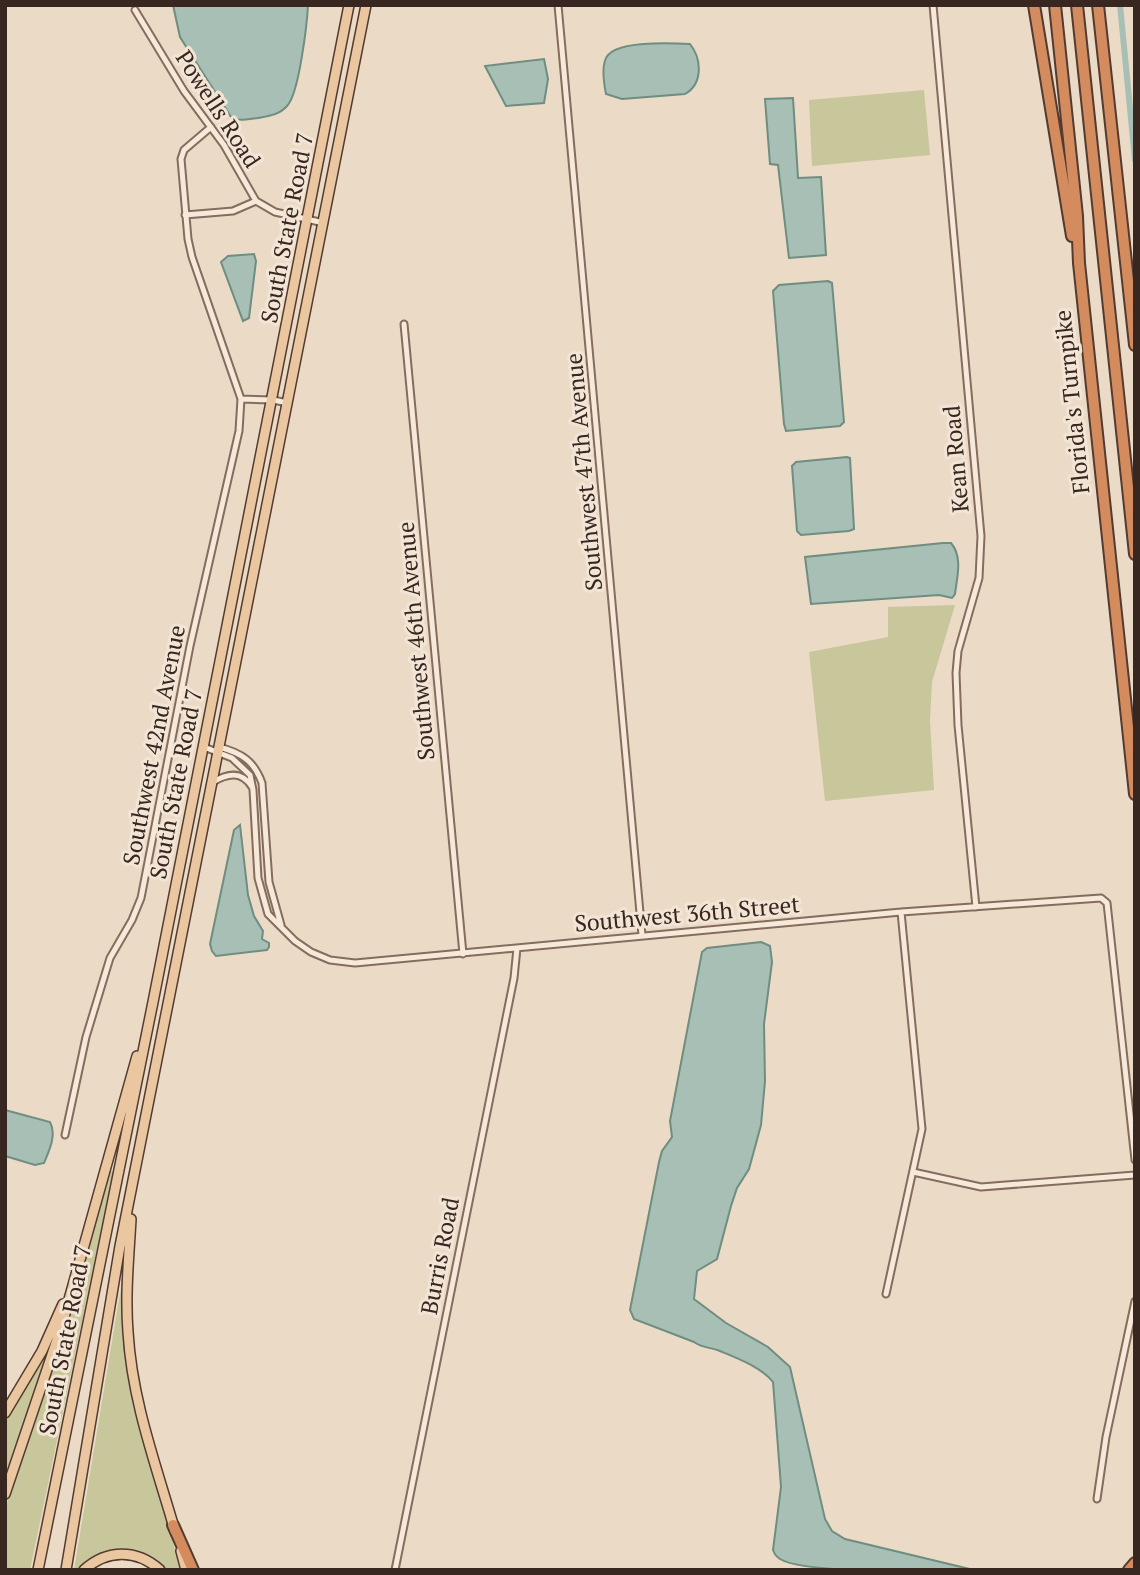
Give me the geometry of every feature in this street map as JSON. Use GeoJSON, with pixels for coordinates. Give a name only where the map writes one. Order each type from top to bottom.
{"type":"FeatureCollection","features":[{"type":"Feature","properties":{"kind":"highway"},"geometry":{"type":"LineString","coordinates":[[1034,5],[1069,221],[1079,262]]}},
{"type":"Feature","properties":{"kind":"highway","name":"Florida's Turnpike"},"geometry":{"type":"LineString","coordinates":[[1055,5],[1135,794]]}},
{"type":"Feature","properties":{"kind":"highway","name":"Florida's Turnpike"},"geometry":{"type":"LineString","coordinates":[[1077,5],[1135,554]]}},
{"type":"Feature","properties":{"kind":"highway"},"geometry":{"type":"LineString","coordinates":[[1098,5],[1135,345]]}},
{"type":"Feature","properties":{"kind":"highway"},"geometry":{"type":"LineString","coordinates":[[173,1525],[192,1570]]}},
{"type":"Feature","properties":{"kind":"highway"},"geometry":{"type":"LineString","coordinates":[[1129,1570],[1135,1563]]}},
{"type":"Feature","properties":{"kind":"main road","name":"South State Road 7"},"geometry":{"type":"LineString","coordinates":[[38,1570],[309,219],[349,5]]}},
{"type":"Feature","properties":{"kind":"main road","name":"South State Road 7"},"geometry":{"type":"LineString","coordinates":[[66,1570],[132,1190],[366,5]]}},
{"type":"Feature","properties":{"kind":"main road"},"geometry":{"type":"LineString","coordinates":[[347,19],[351,39],[358,49]]}},
{"type":"Feature","properties":{"kind":"main road"},"geometry":{"type":"LineString","coordinates":[[241,556],[245,573],[252,582]]}},
{"type":"Feature","properties":{"kind":"main road"},"geometry":{"type":"LineString","coordinates":[[5,1494],[51,1360],[153,1002]]}},
{"type":"Feature","properties":{"kind":"main road"},"geometry":{"type":"LineString","coordinates":[[132,1190],[127,1302],[132,1371],[139,1408],[186,1570]]}},
{"type":"Feature","properties":{"kind":"main road"},"geometry":{"type":"LineString","coordinates":[[5,1413],[42,1351],[76,1273]]}},
{"type":"Feature","properties":{"kind":"main road"},"geometry":{"type":"LineString","coordinates":[[84,1570],[105,1556],[128,1554],[151,1562],[160,1570]]}},
{"type":"Feature","properties":{"kind":"street","name":"Southwest 47th Avenue"},"geometry":{"type":"LineString","coordinates":[[558,5],[642,935]]}},
{"type":"Feature","properties":{"kind":"street","name":"Kean Road"},"geometry":{"type":"LineString","coordinates":[[933,5],[981,536],[979,578],[958,651],[956,673],[958,725],[976,908]]}},
{"type":"Feature","properties":{"kind":"street","name":"Powells Road"},"geometry":{"type":"LineString","coordinates":[[135,10],[184,91],[224,145],[256,201],[275,212],[324,222]]}},
{"type":"Feature","properties":{"kind":"street"},"geometry":{"type":"LineString","coordinates":[[211,127],[184,150],[181,159],[188,239],[198,279],[241,399],[288,403]]}},
{"type":"Feature","properties":{"kind":"street"},"geometry":{"type":"LineString","coordinates":[[185,215],[233,211],[256,201]]}},
{"type":"Feature","properties":{"kind":"street","name":"Southwest 46th Avenue"},"geometry":{"type":"LineString","coordinates":[[404,324],[463,954]]}},
{"type":"Feature","properties":{"kind":"street","name":"Southwest 42nd Avenue"},"geometry":{"type":"LineString","coordinates":[[65,1135],[86,1037],[110,958],[132,920],[141,898],[190,646],[239,431],[241,399]]}},
{"type":"Feature","properties":{"kind":"street","name":"Southwest 36th Street"},"geometry":{"type":"LineString","coordinates":[[204,747],[237,752],[257,770],[262,783],[269,882],[281,925]]}},
{"type":"Feature","properties":{"kind":"street","name":"Southwest 36th Street"},"geometry":{"type":"LineString","coordinates":[[219,750],[246,769],[252,780],[258,878],[268,914],[295,941],[330,960],[355,963],[901,912],[1101,898],[1107,903],[1135,1160]]}},
{"type":"Feature","properties":{"kind":"street"},"geometry":{"type":"LineString","coordinates":[[213,782],[228,775],[239,775],[248,781],[253,790]]}},
{"type":"Feature","properties":{"kind":"street"},"geometry":{"type":"LineString","coordinates":[[257,850],[268,864]]}},
{"type":"Feature","properties":{"kind":"street"},"geometry":{"type":"LineString","coordinates":[[886,1294],[922,1129],[901,912]]}},
{"type":"Feature","properties":{"kind":"street","name":"Burris Road"},"geometry":{"type":"LineString","coordinates":[[395,1570],[514,978],[517,948]]}},
{"type":"Feature","properties":{"kind":"street"},"geometry":{"type":"LineString","coordinates":[[914,1172],[981,1186],[1135,1175]]}},
{"type":"Feature","properties":{"kind":"street"},"geometry":{"type":"LineString","coordinates":[[1097,1499],[1106,1437],[1135,1301]]}},
{"type":"Feature","properties":{"kind":"shaded area"},"geometry":{"type":"Polygon","coordinates":[[[173,5],[308,5],[299,74],[287,106],[266,117],[244,120],[231,117],[180,37],[173,5]]]}},
{"type":"Feature","properties":{"kind":"shaded area"},"geometry":{"type":"Polygon","coordinates":[[[646,44],[690,44],[697,57],[699,71],[695,84],[685,94],[622,99],[606,94],[604,63],[614,50],[646,44]]]}},
{"type":"Feature","properties":{"kind":"shaded area"},"geometry":{"type":"Polygon","coordinates":[[[544,59],[548,79],[544,103],[506,106],[485,66],[544,59]]]}},
{"type":"Feature","properties":{"kind":"shaded area"},"geometry":{"type":"Polygon","coordinates":[[[924,90],[930,155],[812,166],[809,100],[924,90]]]}},
{"type":"Feature","properties":{"kind":"shaded area"},"geometry":{"type":"Polygon","coordinates":[[[793,98],[798,178],[821,177],[826,255],[789,258],[778,165],[770,164],[765,99],[793,98]]]}},
{"type":"Feature","properties":{"kind":"shaded area"},"geometry":{"type":"Polygon","coordinates":[[[254,254],[256,261],[249,318],[243,321],[221,262],[228,256],[254,254]]]}},
{"type":"Feature","properties":{"kind":"shaded area"},"geometry":{"type":"Polygon","coordinates":[[[828,281],[832,283],[844,422],[840,426],[786,431],[773,291],[779,285],[828,281]]]}},
{"type":"Feature","properties":{"kind":"shaded area"},"geometry":{"type":"Polygon","coordinates":[[[850,458],[854,529],[801,535],[797,531],[792,466],[796,462],[850,458]]]}},
{"type":"Feature","properties":{"kind":"shaded area"},"geometry":{"type":"Polygon","coordinates":[[[951,543],[957,554],[958,574],[952,598],[939,595],[811,604],[805,557],[951,543]]]}},
{"type":"Feature","properties":{"kind":"shaded area"},"geometry":{"type":"Polygon","coordinates":[[[955,605],[932,682],[930,720],[934,790],[825,801],[809,652],[888,637],[888,607],[955,605]]]}},
{"type":"Feature","properties":{"kind":"shaded area"},"geometry":{"type":"Polygon","coordinates":[[[240,825],[248,895],[254,916],[263,931],[262,939],[269,943],[269,947],[267,950],[216,956],[210,944],[234,830],[240,825]]]}},
{"type":"Feature","properties":{"kind":"shaded area"},"geometry":{"type":"Polygon","coordinates":[[[761,942],[770,946],[772,962],[764,1024],[765,1081],[761,1125],[749,1169],[737,1188],[731,1206],[717,1259],[697,1271],[694,1299],[726,1323],[768,1347],[790,1367],[825,1519],[832,1531],[845,1539],[974,1570],[843,1570],[794,1564],[780,1559],[773,1550],[781,1487],[773,1382],[755,1367],[741,1360],[634,1319],[630,1310],[659,1162],[662,1151],[672,1137],[670,1121],[702,952],[707,948],[761,942]]]}},
{"type":"Feature","properties":{"kind":"shaded area"},"geometry":{"type":"Polygon","coordinates":[[[5,1110],[50,1122],[52,1138],[44,1163],[35,1165],[5,1156],[5,1110]]]}},
{"type":"Feature","properties":{"kind":"shaded area"},"geometry":{"type":"Polygon","coordinates":[[[110,1170],[113,1172],[30,1570],[5,1570],[5,1509],[65,1335],[110,1170]]]}},
{"type":"Feature","properties":{"kind":"shaded area"},"geometry":{"type":"Polygon","coordinates":[[[123,1275],[129,1371],[138,1422],[181,1570],[164,1570],[140,1554],[85,1565],[80,1570],[74,1570],[123,1275]]]}},
{"type":"Feature","properties":{"kind":"shaded area"},"geometry":{"type":"Polygon","coordinates":[[[50,1340],[52,1341],[5,1475],[5,1418],[50,1340]]]}},
{"type":"Feature","properties":{"kind":"waterway"},"geometry":{"type":"LineString","coordinates":[[1120,5],[1135,160]]}}]}
